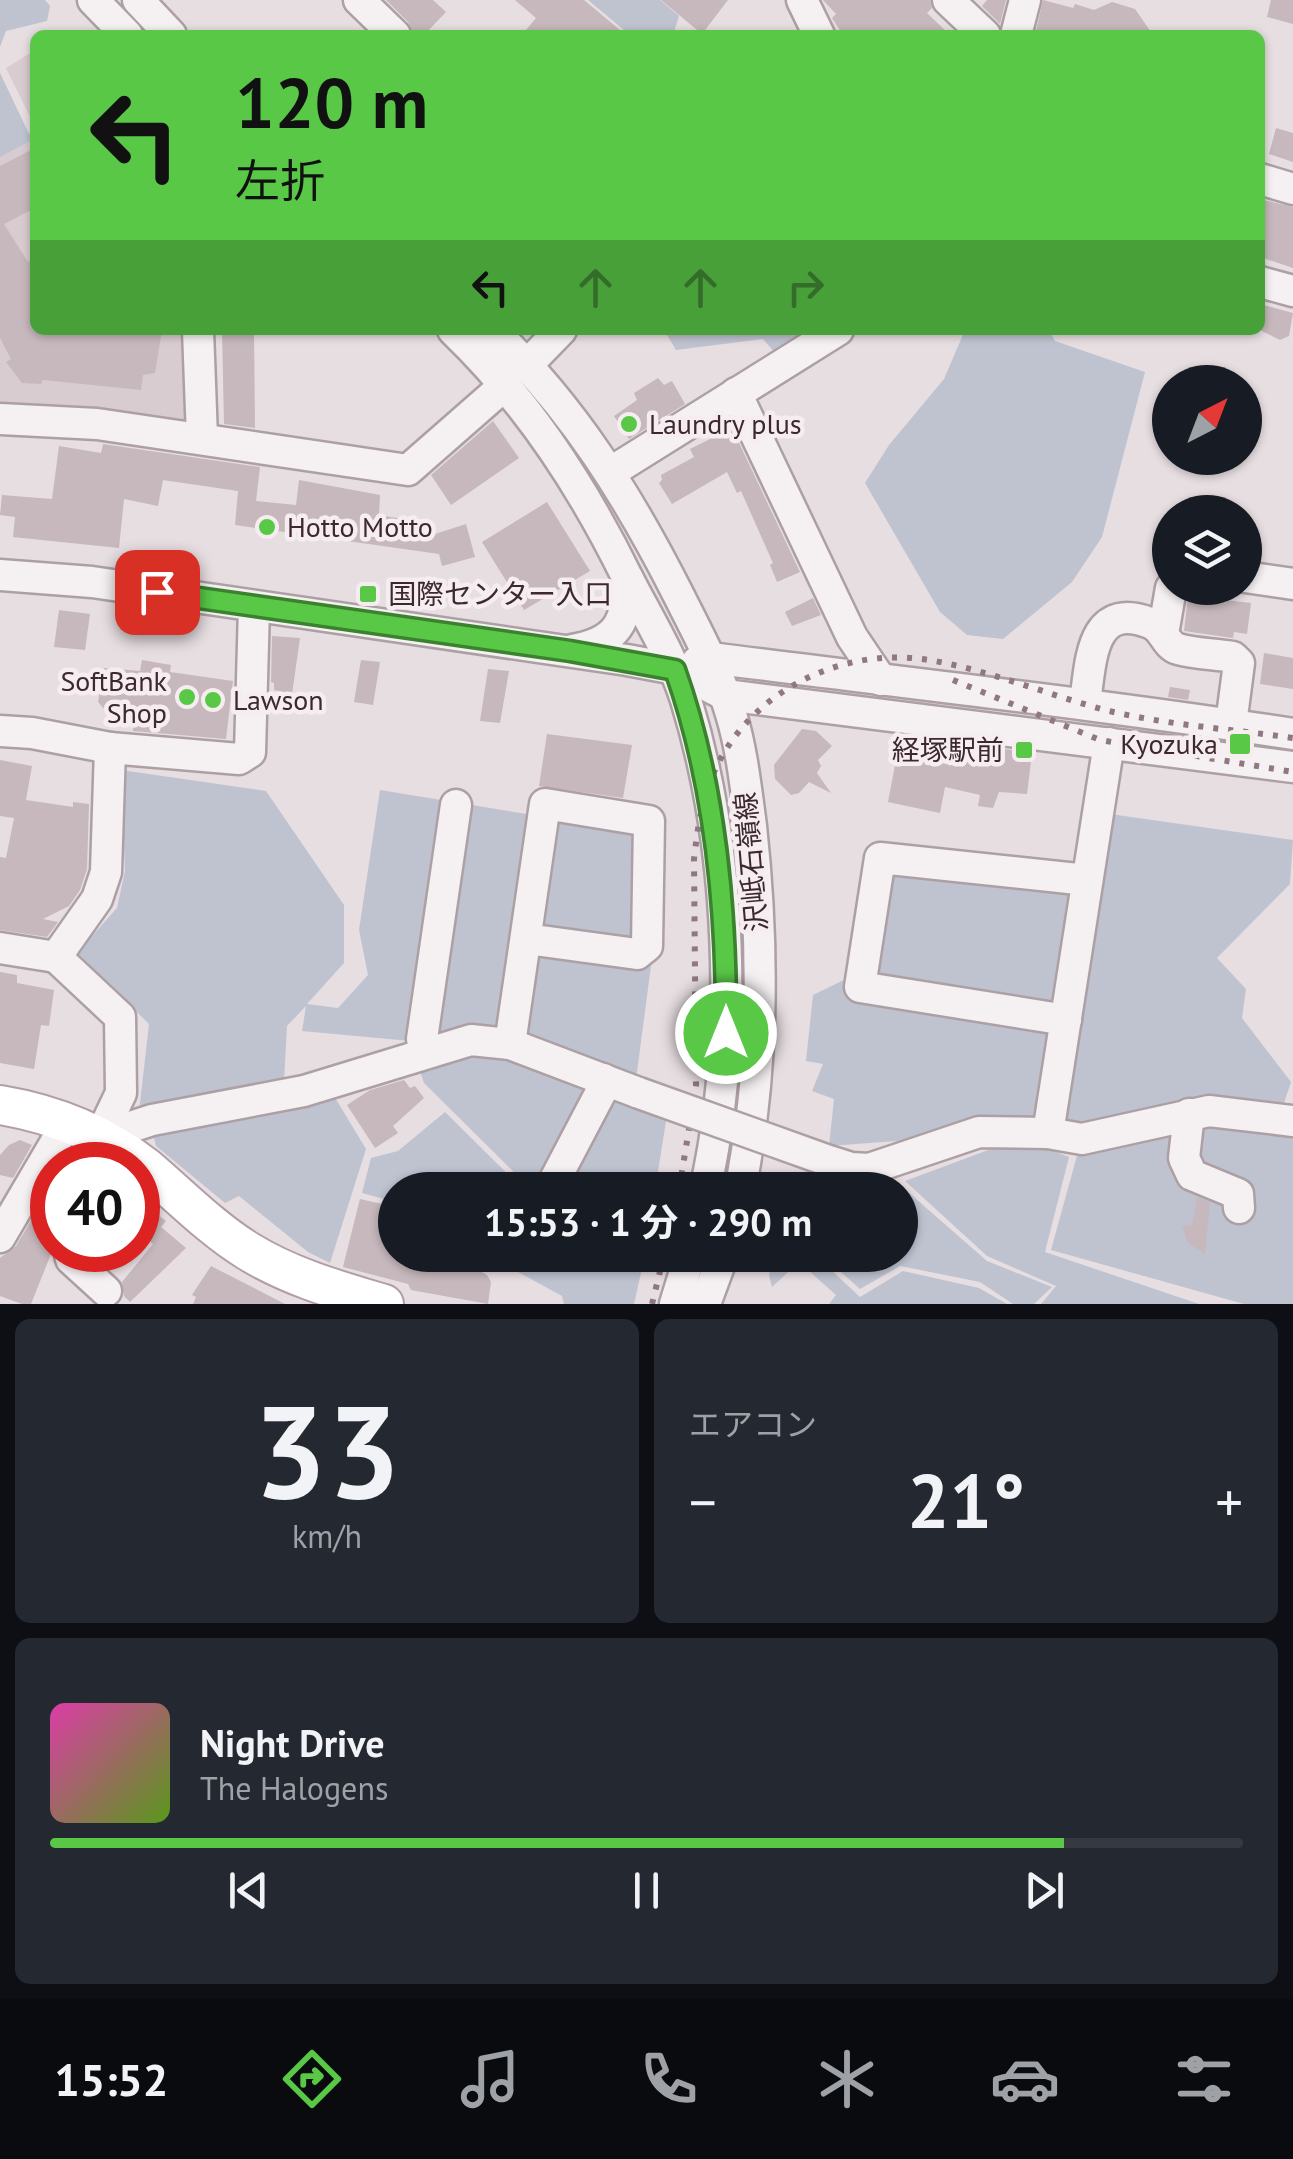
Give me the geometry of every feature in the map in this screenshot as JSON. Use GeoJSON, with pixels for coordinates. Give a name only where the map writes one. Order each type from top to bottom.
{"type":"FeatureCollection","features":[{"type":"Feature","properties":{"kind":"main road"},"geometry":{"type":"LineString","coordinates":[[0,1105],[96,1142]]}},
{"type":"Feature","properties":{"kind":"main road"},"geometry":{"type":"LineString","coordinates":[[160,1188],[250,1252],[301,1278],[384,1304]]}},
{"type":"Feature","properties":{"kind":"street"},"geometry":{"type":"LineString","coordinates":[[93,0],[122,30]]}},
{"type":"Feature","properties":{"kind":"street"},"geometry":{"type":"LineString","coordinates":[[138,0],[166,30]]}},
{"type":"Feature","properties":{"kind":"street"},"geometry":{"type":"LineString","coordinates":[[358,0],[389,30]]}},
{"type":"Feature","properties":{"kind":"street"},"geometry":{"type":"LineString","coordinates":[[802,0],[817,30]]}},
{"type":"Feature","properties":{"kind":"street"},"geometry":{"type":"LineString","coordinates":[[948,0],[980,30]]}},
{"type":"Feature","properties":{"kind":"street"},"geometry":{"type":"LineString","coordinates":[[1017,30],[1025,0]]}},
{"type":"Feature","properties":{"kind":"street"},"geometry":{"type":"LineString","coordinates":[[1265,181],[1293,190]]}},
{"type":"Feature","properties":{"kind":"street"},"geometry":{"type":"LineString","coordinates":[[1265,283],[1293,291]]}},
{"type":"Feature","properties":{"kind":"street"},"geometry":{"type":"LineString","coordinates":[[198,335],[202,438]]}},
{"type":"Feature","properties":{"kind":"street"},"geometry":{"type":"LineString","coordinates":[[460,335],[516,375]]}},
{"type":"Feature","properties":{"kind":"street"},"geometry":{"type":"LineString","coordinates":[[495,335],[556,450],[609,536],[675,670],[696,736],[717,862],[725,954],[723,1072],[708,1172]]}},
{"type":"Feature","properties":{"kind":"street"},"geometry":{"type":"LineString","coordinates":[[0,420],[96,424],[408,470],[556,335]]}},
{"type":"Feature","properties":{"kind":"street"},"geometry":{"type":"LineString","coordinates":[[611,472],[830,335]]}},
{"type":"Feature","properties":{"kind":"street","name":"沢岻石嶺線"},"geometry":{"type":"LineString","coordinates":[[516,375],[575,422],[611,472],[711,658],[738,740],[748,807],[758,946],[757,1057],[742,1172]]}},
{"type":"Feature","properties":{"kind":"street"},"geometry":{"type":"LineString","coordinates":[[736,393],[852,637],[881,680]]}},
{"type":"Feature","properties":{"kind":"street"},"geometry":{"type":"LineString","coordinates":[[0,574],[92,582],[570,651],[675,670],[725,695],[1293,767]]}},
{"type":"Feature","properties":{"kind":"street"},"geometry":{"type":"LineString","coordinates":[[570,651],[599,642],[620,626],[628,610],[628,579]]}},
{"type":"Feature","properties":{"kind":"street"},"geometry":{"type":"LineString","coordinates":[[1262,579],[1293,584]]}},
{"type":"Feature","properties":{"kind":"street"},"geometry":{"type":"LineString","coordinates":[[1164,634],[1168,605]]}},
{"type":"Feature","properties":{"kind":"street"},"geometry":{"type":"LineString","coordinates":[[0,731],[110,748],[239,759],[250,752],[254,607]]}},
{"type":"Feature","properties":{"kind":"street"},"geometry":{"type":"LineString","coordinates":[[1085,702],[1094,641],[1107,624],[1121,619],[1149,622],[1175,648],[1233,657],[1239,663],[1231,724]]}},
{"type":"Feature","properties":{"kind":"street"},"geometry":{"type":"LineString","coordinates":[[675,670],[711,658],[1085,702],[1293,734]]}},
{"type":"Feature","properties":{"kind":"street"},"geometry":{"type":"LineString","coordinates":[[1048,1133],[1109,744]]}},
{"type":"Feature","properties":{"kind":"street"},"geometry":{"type":"LineString","coordinates":[[56,957],[97,900],[106,872],[110,748]]}},
{"type":"Feature","properties":{"kind":"street"},"geometry":{"type":"LineString","coordinates":[[510,1044],[544,804],[649,821],[647,946],[637,954],[526,939]]}},
{"type":"Feature","properties":{"kind":"street"},"geometry":{"type":"LineString","coordinates":[[425,1052],[422,1039],[456,805]]}},
{"type":"Feature","properties":{"kind":"street"},"geometry":{"type":"LineString","coordinates":[[1066,1020],[860,987],[880,858],[1087,880]]}},
{"type":"Feature","properties":{"kind":"street"},"geometry":{"type":"LineString","coordinates":[[0,948],[56,957],[120,1017],[121,1093],[96,1142]]}},
{"type":"Feature","properties":{"kind":"street"},"geometry":{"type":"LineString","coordinates":[[96,1142],[182,1113],[304,1091],[471,1040],[510,1044],[852,1168],[870,1169],[979,1132],[1048,1133],[1082,1138],[1189,1114],[1234,1112],[1293,1121]]}},
{"type":"Feature","properties":{"kind":"street"},"geometry":{"type":"LineString","coordinates":[[559,1172],[602,1090],[602,1079]]}},
{"type":"Feature","properties":{"kind":"street"},"geometry":{"type":"LineString","coordinates":[[1189,1114],[1184,1158],[1192,1175],[1238,1194],[1239,1208]]}},
{"type":"Feature","properties":{"kind":"street"},"geometry":{"type":"LineString","coordinates":[[0,1237],[30,1207]]}},
{"type":"Feature","properties":{"kind":"street"},"geometry":{"type":"LineString","coordinates":[[85,1272],[106,1291]]}},
{"type":"Feature","properties":{"kind":"street"},"geometry":{"type":"LineString","coordinates":[[675,1304],[685,1272]]}},
{"type":"Feature","properties":{"kind":"street"},"geometry":{"type":"LineString","coordinates":[[705,1304],[717,1272]]}},
{"type":"Feature","properties":{"kind":"shaded area"},"geometry":{"type":"Polygon","coordinates":[[[0,0],[45,0],[50,6],[47,21],[6,31],[0,47],[0,0]]]}},
{"type":"Feature","properties":{"kind":"shaded area"},"geometry":{"type":"Polygon","coordinates":[[[588,0],[660,0],[679,16],[675,30],[624,30],[588,0]]]}},
{"type":"Feature","properties":{"kind":"shaded area"},"geometry":{"type":"Polygon","coordinates":[[[30,53],[30,117],[6,68],[30,53]]]}},
{"type":"Feature","properties":{"kind":"shaded area"},"geometry":{"type":"Polygon","coordinates":[[[0,73],[30,141],[0,157],[0,73]]]}},
{"type":"Feature","properties":{"kind":"shaded area"},"geometry":{"type":"Polygon","coordinates":[[[30,132],[30,335],[189,335],[189,423],[0,407],[0,151],[30,132]]]}},
{"type":"Feature","properties":{"kind":"shaded area"},"geometry":{"type":"Polygon","coordinates":[[[667,335],[807,335],[777,355],[763,339],[676,350],[667,335]]]}},
{"type":"Feature","properties":{"kind":"shaded area"},"geometry":{"type":"Polygon","coordinates":[[[963,335],[1052,335],[1055,341],[1145,372],[1102,537],[1072,582],[1003,639],[967,635],[940,612],[865,483],[889,445],[944,379],[963,335]]]}},
{"type":"Feature","properties":{"kind":"shaded area"},"geometry":{"type":"Polygon","coordinates":[[[121,770],[266,791],[344,905],[344,963],[307,1004],[338,1008],[368,975],[359,930],[380,790],[533,815],[659,813],[648,961],[651,966],[633,1102],[667,1115],[658,1172],[514,1172],[424,1083],[410,1041],[302,1031],[306,1006],[287,1026],[284,1081],[139,1112],[149,1024],[77,953],[117,908],[125,871],[121,770]]]}},
{"type":"Feature","properties":{"kind":"shaded area"},"geometry":{"type":"Polygon","coordinates":[[[1103,813],[1293,840],[1290,884],[1217,958],[1246,989],[1242,1018],[1291,1082],[1281,1112],[1293,1115],[1293,1304],[1244,1304],[1051,1250],[1078,1152],[1033,1131],[829,1146],[834,1099],[812,1091],[823,1064],[806,1061],[813,995],[852,976],[868,857],[1092,889],[1103,813]]]}},
{"type":"Feature","properties":{"kind":"shaded area"},"geometry":{"type":"Polygon","coordinates":[[[334,1096],[366,1149],[330,1263],[308,1252],[239,1196],[225,1203],[160,1149],[160,1142],[155,1142],[153,1134],[334,1096]]]}},
{"type":"Feature","properties":{"kind":"shaded area"},"geometry":{"type":"Polygon","coordinates":[[[445,1112],[506,1172],[378,1172],[378,1197],[362,1193],[371,1158],[398,1151],[445,1112]]]}},
{"type":"Feature","properties":{"kind":"shaded area"},"geometry":{"type":"Polygon","coordinates":[[[1041,1146],[1069,1157],[1045,1252],[1199,1304],[1041,1304],[1056,1286],[987,1256],[918,1193],[918,1176],[991,1149],[1041,1146]]]}},
{"type":"Feature","properties":{"kind":"shaded area"},"geometry":{"type":"Polygon","coordinates":[[[918,1201],[987,1261],[1052,1287],[1034,1304],[1013,1304],[980,1282],[918,1270],[918,1201]]]}},
{"type":"Feature","properties":{"kind":"shaded area"},"geometry":{"type":"Polygon","coordinates":[[[518,1272],[641,1272],[634,1304],[564,1304],[562,1296],[518,1272]]]}},
{"type":"Feature","properties":{"kind":"shaded area"},"geometry":{"type":"Polygon","coordinates":[[[770,1272],[788,1272],[772,1287],[770,1272]]]}},
{"type":"Feature","properties":{"kind":"shaded area"},"geometry":{"type":"Polygon","coordinates":[[[810,1272],[833,1272],[860,1297],[907,1272],[979,1288],[1007,1304],[829,1304],[836,1295],[810,1272]]]}},
{"type":"Feature","properties":{"kind":"shaded area"},"geometry":{"type":"Polygon","coordinates":[[[841,1272],[890,1272],[860,1289],[841,1272]]]}},
{"type":"Feature","properties":{"kind":"building"},"geometry":{"type":"Polygon","coordinates":[[[386,0],[433,0],[446,12],[429,30],[411,30],[386,0]]]}},
{"type":"Feature","properties":{"kind":"building"},"geometry":{"type":"Polygon","coordinates":[[[515,0],[584,0],[620,30],[526,30],[536,18],[515,0]]]}},
{"type":"Feature","properties":{"kind":"building"},"geometry":{"type":"Polygon","coordinates":[[[661,0],[728,0],[705,30],[697,30],[661,0]]]}},
{"type":"Feature","properties":{"kind":"building"},"geometry":{"type":"Polygon","coordinates":[[[823,0],[930,0],[932,8],[927,13],[945,30],[840,30],[832,18],[836,14],[823,0]]]}},
{"type":"Feature","properties":{"kind":"building"},"geometry":{"type":"Polygon","coordinates":[[[987,0],[1006,0],[1000,24],[982,6],[987,0]]]}},
{"type":"Feature","properties":{"kind":"building"},"geometry":{"type":"Polygon","coordinates":[[[1043,0],[1094,10],[1112,2],[1135,9],[1150,30],[1036,30],[1043,0]]]}},
{"type":"Feature","properties":{"kind":"building"},"geometry":{"type":"Polygon","coordinates":[[[1271,0],[1293,0],[1293,24],[1267,17],[1271,0]]]}},
{"type":"Feature","properties":{"kind":"building"},"geometry":{"type":"Polygon","coordinates":[[[1276,128],[1293,133],[1293,162],[1269,154],[1276,128]]]}},
{"type":"Feature","properties":{"kind":"building"},"geometry":{"type":"Polygon","coordinates":[[[30,151],[30,211],[4,224],[30,261],[30,335],[161,335],[155,373],[143,375],[141,390],[43,380],[41,384],[22,383],[6,362],[11,359],[0,338],[0,166],[30,151]]]}},
{"type":"Feature","properties":{"kind":"building"},"geometry":{"type":"Polygon","coordinates":[[[1265,200],[1293,207],[1293,268],[1265,259],[1265,200]]]}},
{"type":"Feature","properties":{"kind":"building"},"geometry":{"type":"Polygon","coordinates":[[[1265,305],[1293,313],[1289,336],[1280,340],[1265,332],[1265,305]]]}},
{"type":"Feature","properties":{"kind":"building"},"geometry":{"type":"Polygon","coordinates":[[[222,335],[254,335],[255,428],[224,424],[222,335]]]}},
{"type":"Feature","properties":{"kind":"building"},"geometry":{"type":"Polygon","coordinates":[[[658,378],[664,385],[672,381],[685,404],[629,439],[614,416],[637,400],[634,393],[658,378]]]}},
{"type":"Feature","properties":{"kind":"building"},"geometry":{"type":"Polygon","coordinates":[[[493,421],[519,458],[451,505],[431,475],[493,421]]]}},
{"type":"Feature","properties":{"kind":"building"},"geometry":{"type":"Polygon","coordinates":[[[732,428],[800,572],[777,582],[770,565],[773,563],[741,491],[737,493],[727,472],[672,504],[659,483],[661,475],[694,457],[690,449],[732,428]]]}},
{"type":"Feature","properties":{"kind":"building"},"geometry":{"type":"Polygon","coordinates":[[[103,444],[260,467],[256,501],[296,505],[299,480],[380,495],[379,515],[415,521],[413,541],[466,524],[475,557],[442,566],[439,554],[235,525],[238,491],[163,480],[158,506],[124,499],[119,548],[13,537],[15,517],[0,515],[2,495],[52,499],[59,446],[101,453],[103,444]]]}},
{"type":"Feature","properties":{"kind":"building"},"geometry":{"type":"Polygon","coordinates":[[[547,502],[590,571],[524,610],[482,542],[547,502]]]}},
{"type":"Feature","properties":{"kind":"building"},"geometry":{"type":"Polygon","coordinates":[[[813,598],[821,615],[792,626],[785,612],[813,598]]]}},
{"type":"Feature","properties":{"kind":"building"},"geometry":{"type":"Polygon","coordinates":[[[1187,605],[1251,605],[1247,634],[1234,632],[1233,638],[1184,631],[1187,605]]]}},
{"type":"Feature","properties":{"kind":"building"},"geometry":{"type":"Polygon","coordinates":[[[59,610],[90,614],[85,650],[54,647],[59,610]]]}},
{"type":"Feature","properties":{"kind":"building"},"geometry":{"type":"Polygon","coordinates":[[[272,636],[300,638],[292,694],[274,690],[271,682],[272,636]]]}},
{"type":"Feature","properties":{"kind":"building"},"geometry":{"type":"Polygon","coordinates":[[[1264,653],[1293,658],[1293,689],[1260,684],[1264,653]]]}},
{"type":"Feature","properties":{"kind":"building"},"geometry":{"type":"Polygon","coordinates":[[[142,660],[171,665],[170,672],[233,681],[226,739],[133,731],[134,715],[107,712],[98,702],[104,668],[140,671],[142,660]]]}},
{"type":"Feature","properties":{"kind":"building"},"geometry":{"type":"Polygon","coordinates":[[[361,660],[380,662],[373,705],[354,702],[361,660]]]}},
{"type":"Feature","properties":{"kind":"building"},"geometry":{"type":"Polygon","coordinates":[[[488,669],[509,671],[500,723],[480,721],[488,669]]]}},
{"type":"Feature","properties":{"kind":"building"},"geometry":{"type":"Polygon","coordinates":[[[1170,687],[1190,690],[1188,700],[1168,697],[1170,687]]]}},
{"type":"Feature","properties":{"kind":"building"},"geometry":{"type":"Polygon","coordinates":[[[802,729],[816,731],[832,746],[818,760],[821,766],[817,773],[831,793],[809,782],[799,793],[791,795],[775,779],[774,765],[802,729]]]}},
{"type":"Feature","properties":{"kind":"building"},"geometry":{"type":"Polygon","coordinates":[[[547,734],[632,745],[623,798],[539,786],[547,734]]]}},
{"type":"Feature","properties":{"kind":"building"},"geometry":{"type":"Polygon","coordinates":[[[899,744],[1003,764],[1005,749],[1032,753],[1027,794],[999,792],[993,808],[978,806],[980,795],[945,787],[940,813],[888,802],[899,744]]]}},
{"type":"Feature","properties":{"kind":"building"},"geometry":{"type":"Polygon","coordinates":[[[0,760],[32,766],[26,800],[73,807],[73,802],[89,804],[87,869],[69,906],[43,919],[58,922],[47,937],[0,930],[0,857],[6,858],[14,818],[0,816],[0,760]]]}},
{"type":"Feature","properties":{"kind":"building"},"geometry":{"type":"Polygon","coordinates":[[[0,972],[17,975],[17,983],[54,990],[49,1026],[41,1025],[34,1069],[0,1063],[0,972]]]}},
{"type":"Feature","properties":{"kind":"building"},"geometry":{"type":"Polygon","coordinates":[[[404,1080],[424,1098],[393,1126],[398,1133],[375,1148],[347,1105],[370,1090],[404,1080]]]}},
{"type":"Feature","properties":{"kind":"building"},"geometry":{"type":"Polygon","coordinates":[[[20,1140],[30,1144],[13,1178],[0,1175],[0,1155],[20,1140]]]}},
{"type":"Feature","properties":{"kind":"building"},"geometry":{"type":"Polygon","coordinates":[[[1197,1197],[1210,1203],[1205,1254],[1188,1243],[1182,1226],[1192,1225],[1197,1197]]]}},
{"type":"Feature","properties":{"kind":"building"},"geometry":{"type":"Polygon","coordinates":[[[360,1199],[378,1203],[378,1272],[482,1272],[491,1282],[488,1304],[411,1290],[408,1284],[343,1267],[360,1199]]]}},
{"type":"Feature","properties":{"kind":"building"},"geometry":{"type":"Polygon","coordinates":[[[160,1216],[166,1221],[161,1227],[186,1248],[130,1302],[124,1296],[122,1282],[130,1272],[160,1272],[160,1216]]]}},
{"type":"Feature","properties":{"kind":"building"},"geometry":{"type":"Polygon","coordinates":[[[30,1222],[30,1272],[44,1272],[31,1304],[0,1296],[0,1258],[16,1246],[30,1222]]]}},
{"type":"Feature","properties":{"kind":"building"},"geometry":{"type":"Polygon","coordinates":[[[211,1266],[285,1304],[193,1304],[196,1297],[192,1295],[211,1266]]]}},
{"type":"Feature","properties":{"kind":"railway"},"geometry":{"type":"LineString","coordinates":[[682,1172],[696,1086],[694,859],[699,822],[709,785],[724,753],[768,702],[828,669],[895,657],[973,670],[1128,715],[1293,738]]}},
{"type":"Feature","properties":{"kind":"railway"},"geometry":{"type":"LineString","coordinates":[[953,680],[1100,740],[1293,772]]}},
{"type":"Feature","properties":{"kind":"railway"},"geometry":{"type":"LineString","coordinates":[[652,1304],[660,1272]]}},
{"type":"Feature","properties":{"kind":"place","name":"Laundry plus"},"geometry":{"type":"Point","coordinates":[629,424]}},
{"type":"Feature","properties":{"kind":"place","name":"Hotto Motto"},"geometry":{"type":"Point","coordinates":[267,527]}},
{"type":"Feature","properties":{"kind":"place","name":"国際センター入口"},"geometry":{"type":"Point","coordinates":[368,594]}},
{"type":"Feature","properties":{"kind":"place","name":"SoftBank Shop"},"geometry":{"type":"Point","coordinates":[187,697]}},
{"type":"Feature","properties":{"kind":"place","name":"Lawson"},"geometry":{"type":"Point","coordinates":[213,700]}},
{"type":"Feature","properties":{"kind":"place","name":"Kyozuka"},"geometry":{"type":"Point","coordinates":[1240,744]}},
{"type":"Feature","properties":{"kind":"place","name":"経塚駅前"},"geometry":{"type":"Point","coordinates":[1024,750]}},
{"type":"Feature","properties":{"kind":"route"},"geometry":{"type":"LineString","coordinates":[[157,592],[570,651],[675,670],[696,736],[713,828],[722,906],[726,1033]]}}]}
